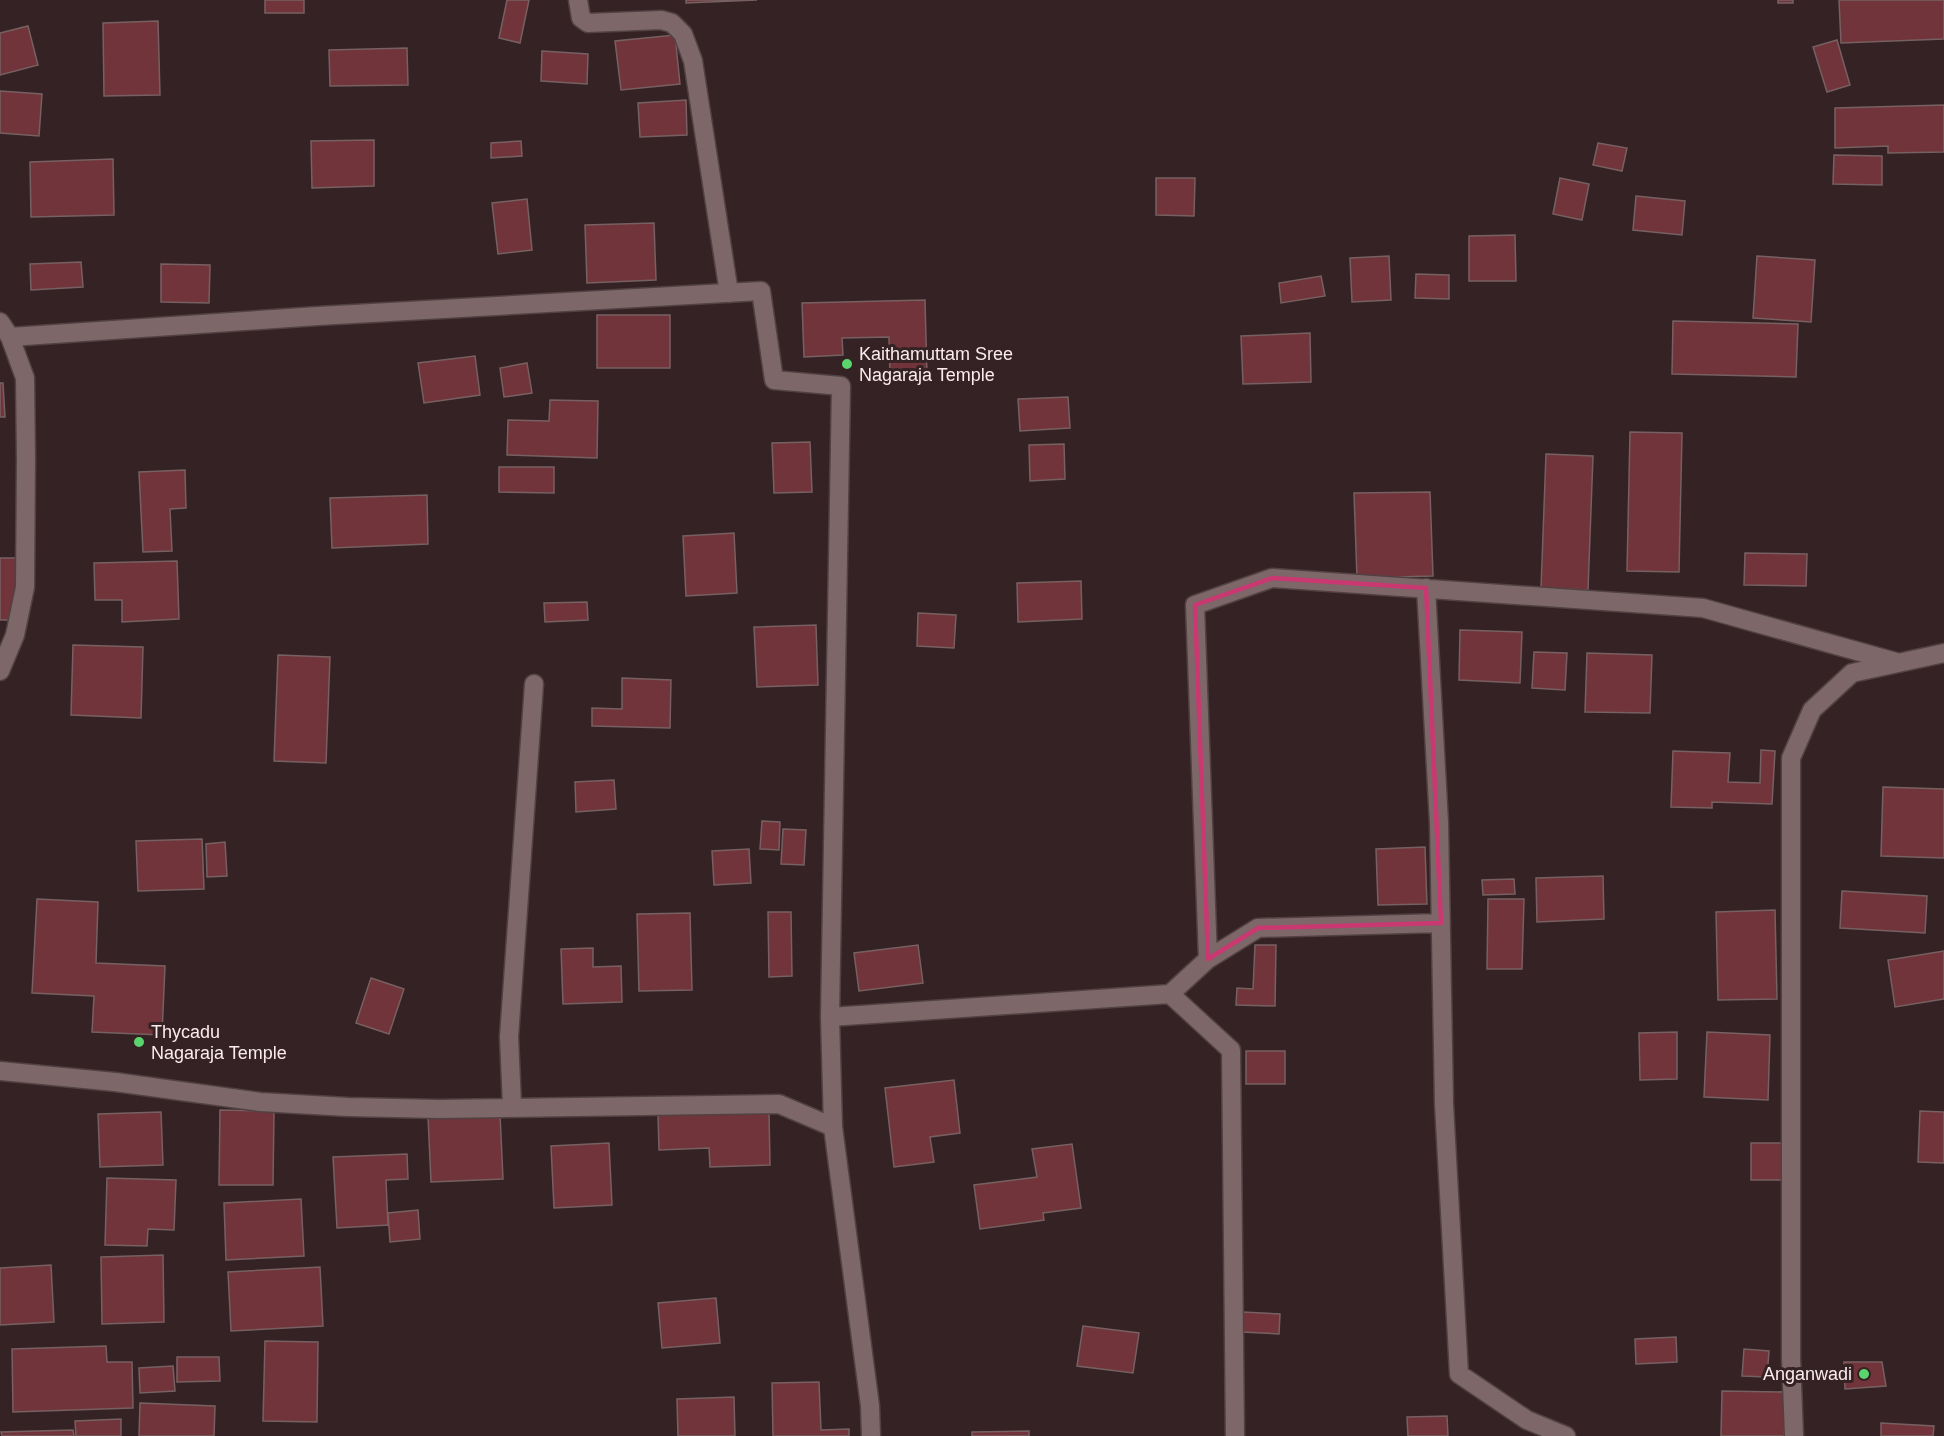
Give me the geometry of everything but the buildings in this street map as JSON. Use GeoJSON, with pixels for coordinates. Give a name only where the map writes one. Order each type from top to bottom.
{"type":"FeatureCollection","features":[{"type":"Feature","properties":{"kind":"street"},"geometry":{"type":"LineString","coordinates":[[578,0],[581,18],[588,23],[662,20],[672,23],[683,34],[693,61],[729,293]]}},
{"type":"Feature","properties":{"kind":"street"},"geometry":{"type":"LineString","coordinates":[[0,671],[15,635],[25,586],[25,378],[5,330],[761,291],[774,380],[841,386],[830,1017],[833,1127],[870,1406],[871,1436]]}},
{"type":"Feature","properties":{"kind":"street"},"geometry":{"type":"LineString","coordinates":[[1208,958],[1196,605],[1272,578],[1703,608],[1896,662]]}},
{"type":"Feature","properties":{"kind":"street"},"geometry":{"type":"LineString","coordinates":[[1426,588],[1439,823],[1444,1104],[1459,1374],[1527,1420],[1566,1436]]}},
{"type":"Feature","properties":{"kind":"street"},"geometry":{"type":"LineString","coordinates":[[1794,1436],[1791,1358],[1791,759],[1812,710],[1852,674],[1896,662],[1944,653]]}},
{"type":"Feature","properties":{"kind":"street"},"geometry":{"type":"LineString","coordinates":[[512,1106],[509,1037],[534,684]]}},
{"type":"Feature","properties":{"kind":"street"},"geometry":{"type":"LineString","coordinates":[[830,1017],[1170,994],[1208,958],[1258,928],[1441,923]]}},
{"type":"Feature","properties":{"kind":"street"},"geometry":{"type":"LineString","coordinates":[[1170,994],[1231,1050],[1234,1436]]}},
{"type":"Feature","properties":{"kind":"street"},"geometry":{"type":"LineString","coordinates":[[0,1071],[115,1082],[260,1102],[438,1109],[512,1106],[779,1104],[833,1127]]}},
{"type":"Feature","properties":{"kind":"highlighted area"},"geometry":{"type":"Polygon","coordinates":[[[1272,578],[1426,588],[1441,923],[1258,928],[1208,959],[1195,605],[1272,578]]]}},
{"type":"Feature","properties":{"kind":"place","name":"Kaithamuttam Sree Nagaraja Temple"},"geometry":{"type":"Point","coordinates":[847,364]}},
{"type":"Feature","properties":{"kind":"place","name":"Thycadu Nagaraja Temple"},"geometry":{"type":"Point","coordinates":[139,1042]}},
{"type":"Feature","properties":{"kind":"place","name":"Anganwadi"},"geometry":{"type":"Point","coordinates":[1864,1374]}}]}
